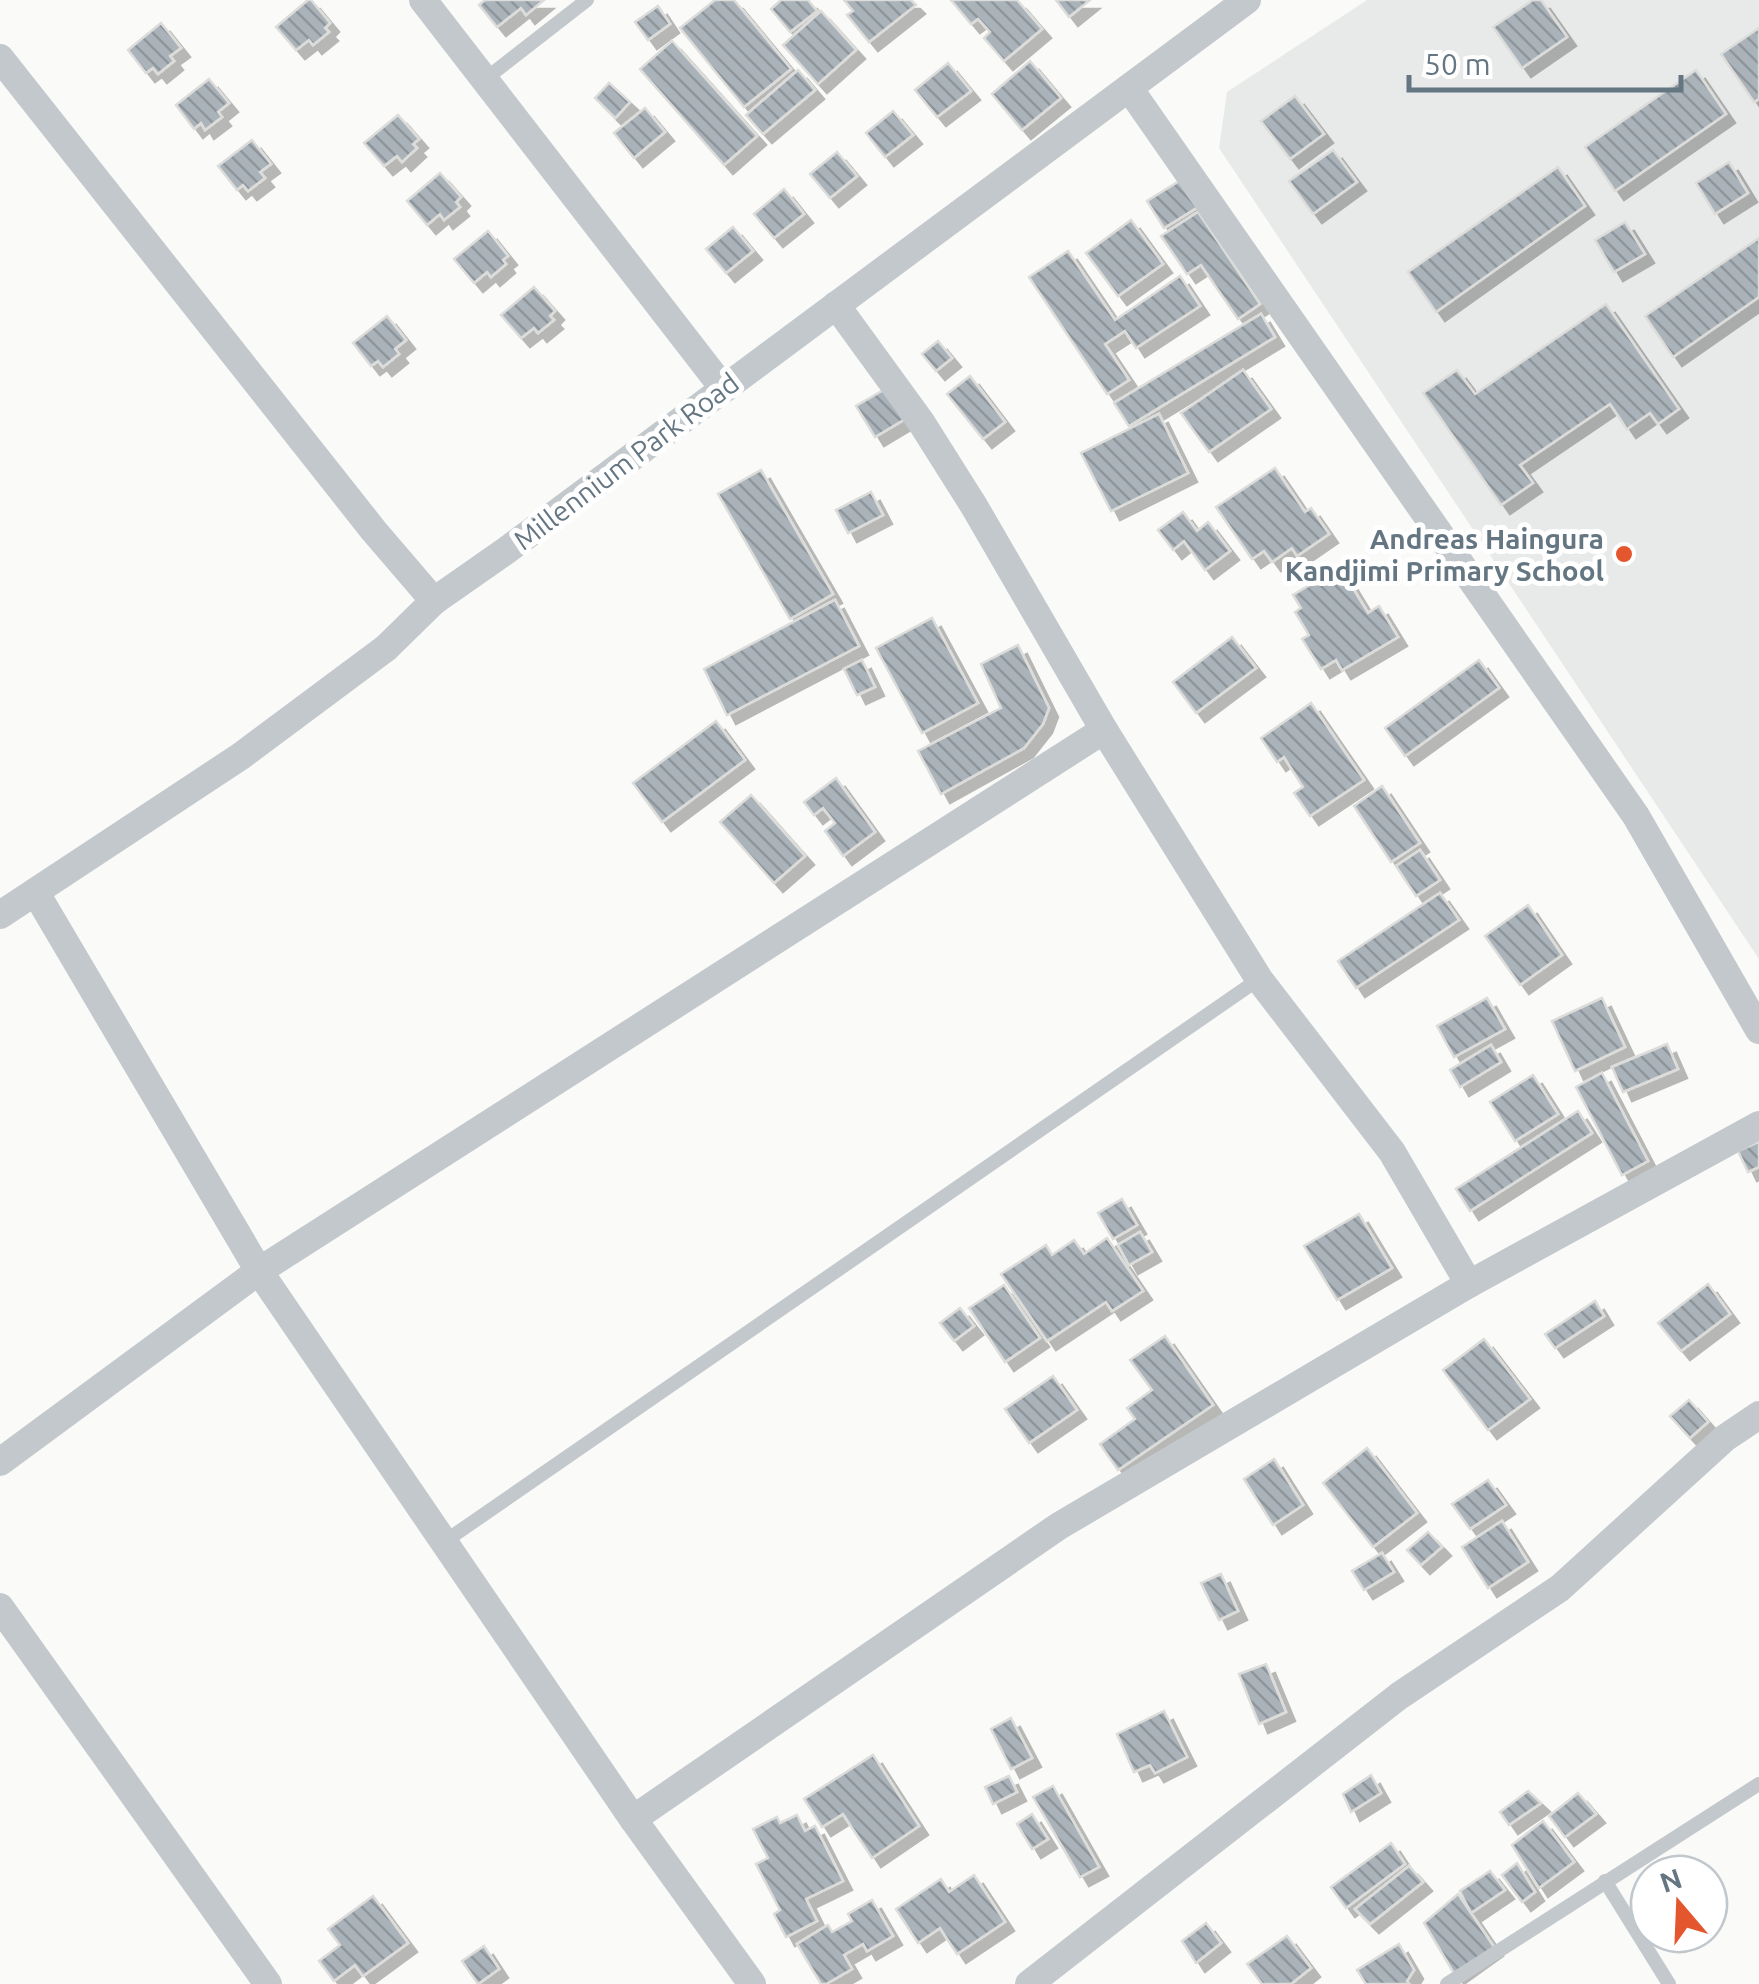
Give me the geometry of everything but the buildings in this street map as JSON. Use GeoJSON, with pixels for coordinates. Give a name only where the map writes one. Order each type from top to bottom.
{"type":"FeatureCollection","features":[{"type":"Feature","properties":{"kind":"street"},"geometry":{"type":"LineString","coordinates":[[423,0],[724,389]]}},
{"type":"Feature","properties":{"kind":"street","name":"Millennium Park Road"},"geometry":{"type":"LineString","coordinates":[[0,915],[254,746],[386,648],[434,600],[1247,0]]}},
{"type":"Feature","properties":{"kind":"street"},"geometry":{"type":"LineString","coordinates":[[0,58],[374,532],[434,600]]}},
{"type":"Feature","properties":{"kind":"street"},"geometry":{"type":"LineString","coordinates":[[1129,88],[1636,816],[1759,1030]]}},
{"type":"Feature","properties":{"kind":"street"},"geometry":{"type":"LineString","coordinates":[[836,305],[974,506],[1104,730],[1259,979],[1392,1152],[1468,1284]]}},
{"type":"Feature","properties":{"kind":"street"},"geometry":{"type":"LineString","coordinates":[[0,1462],[258,1271],[1104,730]]}},
{"type":"Feature","properties":{"kind":"street"},"geometry":{"type":"LineString","coordinates":[[36,893],[258,1271],[633,1819],[752,1984]]}},
{"type":"Feature","properties":{"kind":"street"},"geometry":{"type":"LineString","coordinates":[[633,1819],[1059,1526],[1468,1284],[1759,1125]]}},
{"type":"Feature","properties":{"kind":"street"},"geometry":{"type":"LineString","coordinates":[[1029,1984],[1399,1696],[1560,1588],[1726,1438],[1759,1414]]}},
{"type":"Feature","properties":{"kind":"street"},"geometry":{"type":"LineString","coordinates":[[0,1607],[268,1984]]}},
{"type":"Feature","properties":{"kind":"lane"},"geometry":{"type":"LineString","coordinates":[[484,80],[587,0]]}},
{"type":"Feature","properties":{"kind":"lane"},"geometry":{"type":"LineString","coordinates":[[444,1542],[1259,979]]}},
{"type":"Feature","properties":{"kind":"lane"},"geometry":{"type":"LineString","coordinates":[[1448,1984],[1759,1784]]}},
{"type":"Feature","properties":{"kind":"lane"},"geometry":{"type":"LineString","coordinates":[[1605,1881],[1668,1984]]}},
{"type":"Feature","properties":{"kind":"shaded area","name":"Andreas Haingura Kandjimi Primary School"},"geometry":{"type":"Polygon","coordinates":[[[1367,0],[1759,0],[1759,959],[1219,148],[1227,92],[1367,0]]]}},
{"type":"Feature","properties":{"kind":"place","name":"Andreas Haingura Kandjimi Primary School"},"geometry":{"type":"Point","coordinates":[1624,554]}}]}
